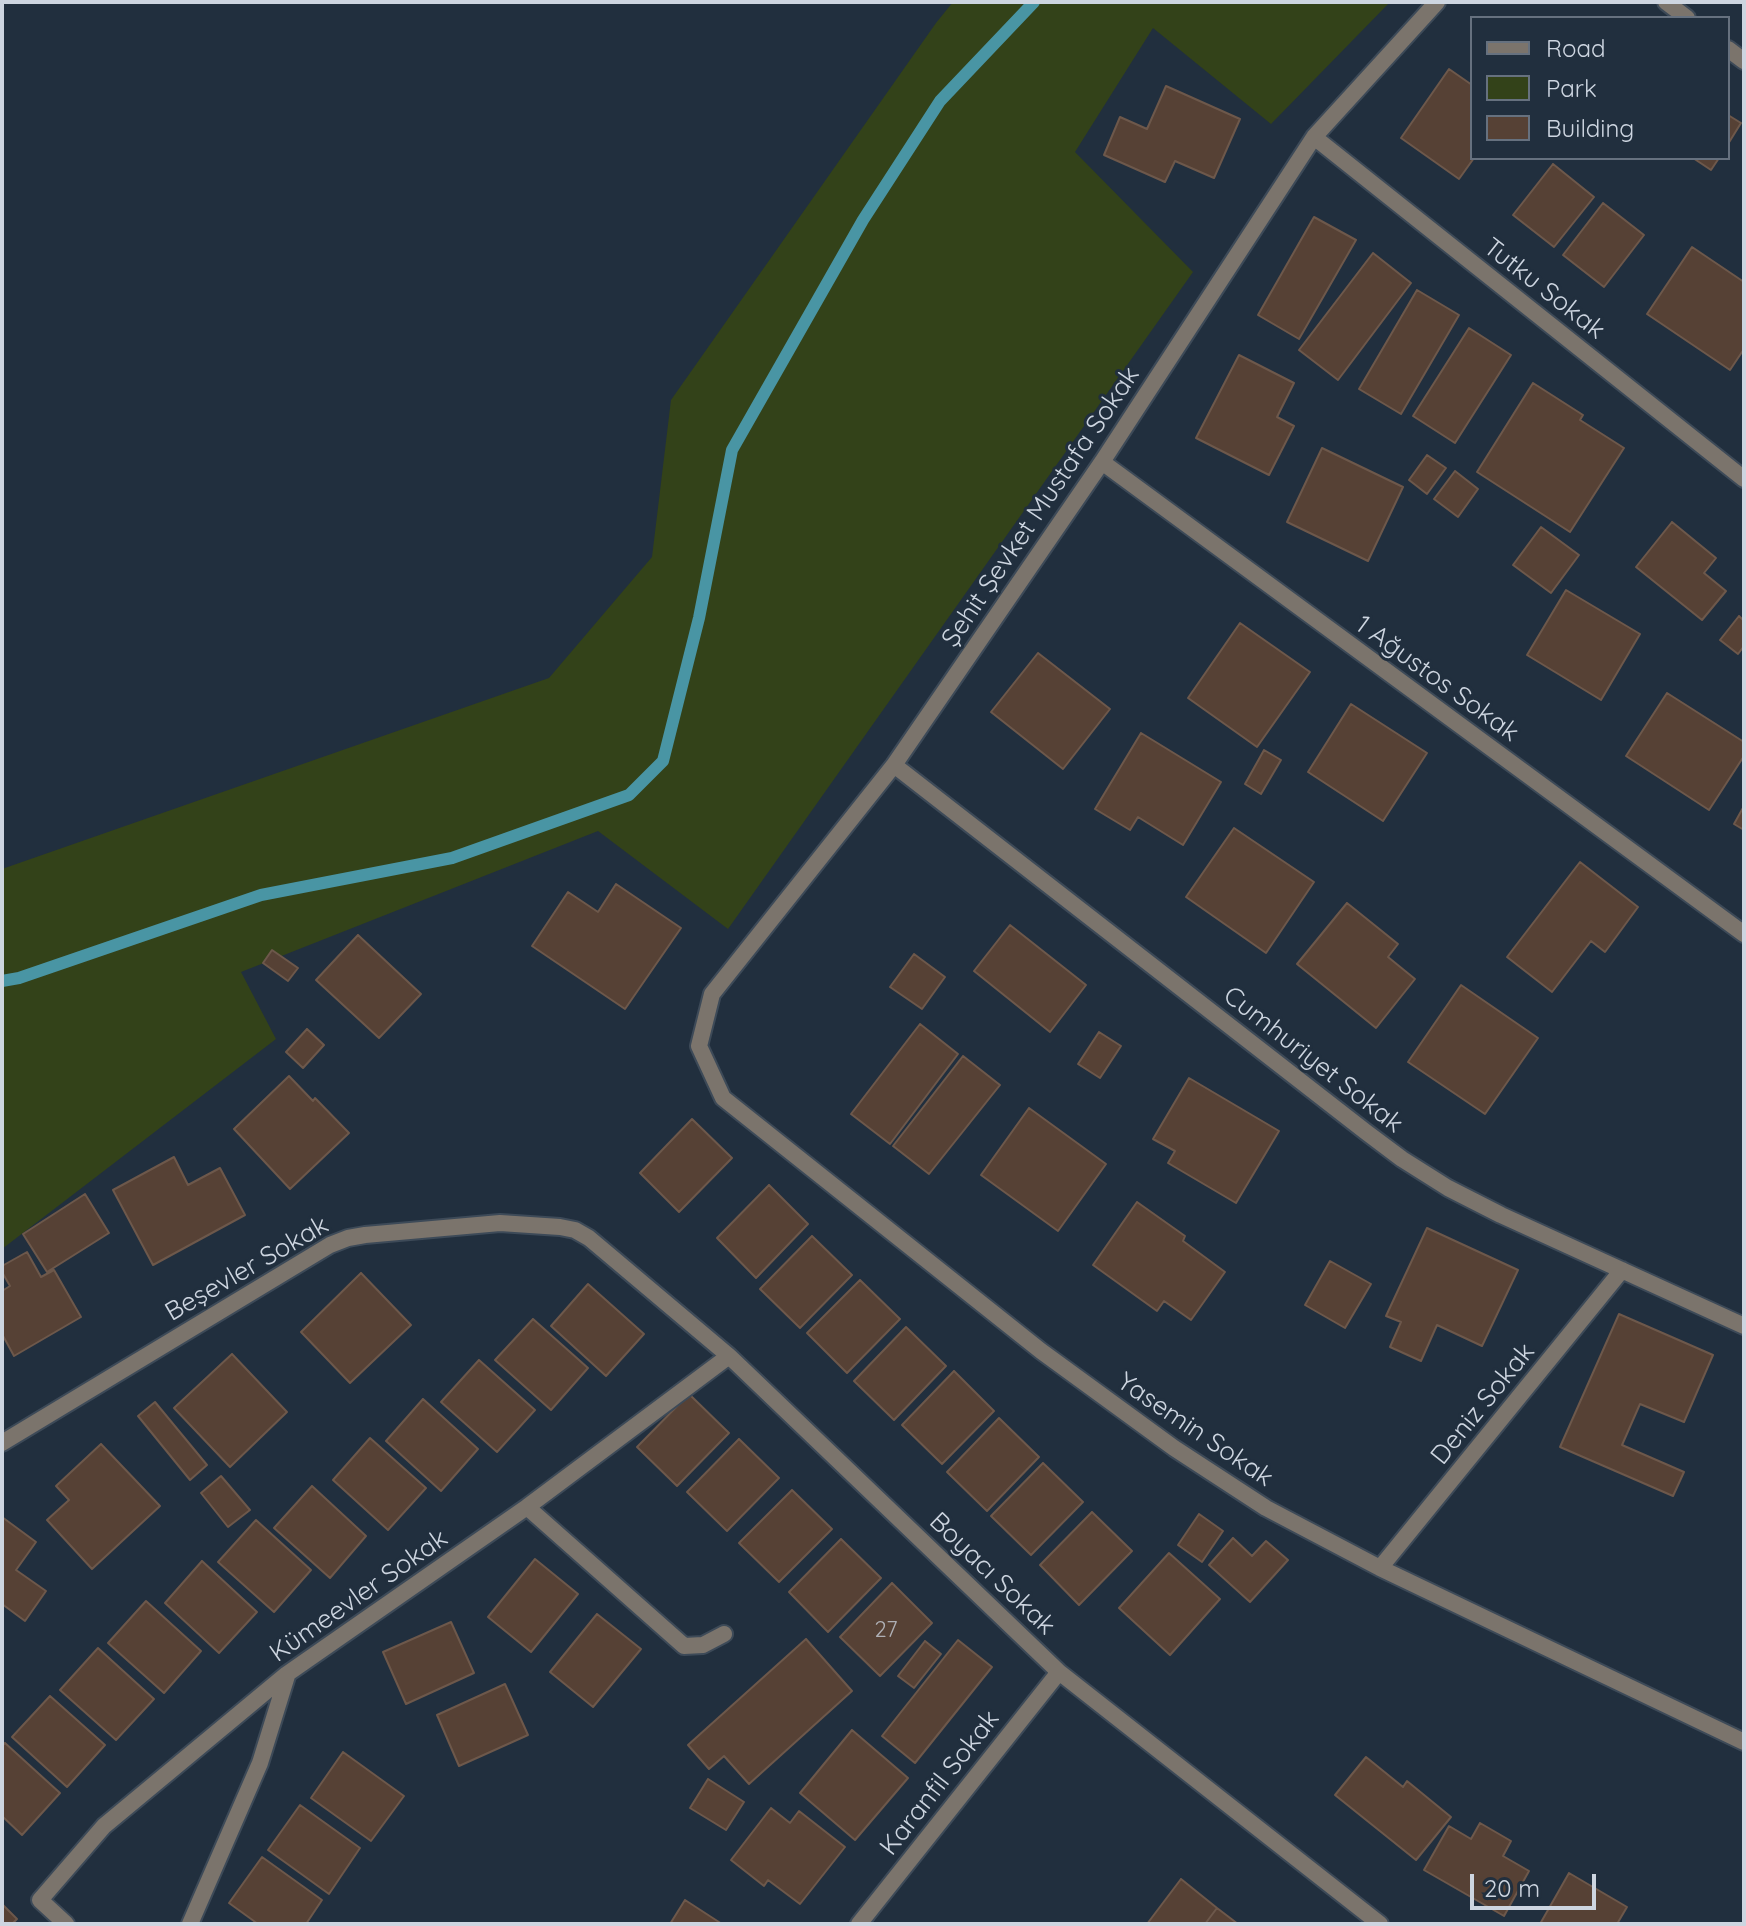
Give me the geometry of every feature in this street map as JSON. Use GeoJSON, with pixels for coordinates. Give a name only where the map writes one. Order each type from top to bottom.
{"type":"FeatureCollection","features":[{"type":"Feature","properties":{"kind":"street","name":"Şehit Şevket Mustafa Sokak"},"geometry":{"type":"LineString","coordinates":[[699,1046],[712,994],[894,765],[1102,462],[1314,137],[1437,2]]}},
{"type":"Feature","properties":{"kind":"street"},"geometry":{"type":"LineString","coordinates":[[1666,2],[1684,16]]}},
{"type":"Feature","properties":{"kind":"street","name":"Tutku Sokak"},"geometry":{"type":"LineString","coordinates":[[1314,137],[1744,479]]}},
{"type":"Feature","properties":{"kind":"street","name":"1 Ağustos Sokak"},"geometry":{"type":"LineString","coordinates":[[1102,462],[1744,934]]}},
{"type":"Feature","properties":{"kind":"street","name":"Cumhuriyet Sokak"},"geometry":{"type":"LineString","coordinates":[[894,765],[1402,1159],[1461,1194],[1744,1326]]}},
{"type":"Feature","properties":{"kind":"street","name":"Yasemin Sokak"},"geometry":{"type":"LineString","coordinates":[[699,1046],[723,1098],[1041,1351],[1174,1448],[1266,1508],[1380,1568],[1744,1742]]}},
{"type":"Feature","properties":{"kind":"street","name":"Beşevler Sokak"},"geometry":{"type":"LineString","coordinates":[[2,1443],[330,1245],[348,1238],[500,1223],[560,1227],[575,1230],[589,1238]]}},
{"type":"Feature","properties":{"kind":"street","name":"Boyacı Sokak"},"geometry":{"type":"LineString","coordinates":[[589,1238],[729,1356],[1059,1672],[1380,1924]]}},
{"type":"Feature","properties":{"kind":"street","name":"Deniz Sokak"},"geometry":{"type":"LineString","coordinates":[[1380,1568],[1622,1270]]}},
{"type":"Feature","properties":{"kind":"street","name":"Kümeevler Sokak"},"geometry":{"type":"LineString","coordinates":[[66,1924],[40,1900],[104,1826],[287,1674],[527,1507],[729,1356]]}},
{"type":"Feature","properties":{"kind":"street"},"geometry":{"type":"LineString","coordinates":[[527,1507],[684,1646],[703,1645],[724,1634]]}},
{"type":"Feature","properties":{"kind":"street","name":"Karanfil Sokak"},"geometry":{"type":"LineString","coordinates":[[859,1924],[1059,1672]]}},
{"type":"Feature","properties":{"kind":"street"},"geometry":{"type":"LineString","coordinates":[[190,1924],[260,1763],[287,1674]]}},
{"type":"Feature","properties":{"kind":"green space"},"geometry":{"type":"Polygon","coordinates":[[[953,2],[1390,2],[1271,124],[1153,28],[1075,152],[1193,272],[728,929],[598,831],[241,972],[276,1039],[2,1249],[2,869],[549,678],[652,557],[671,400],[953,2]]]}},
{"type":"Feature","properties":{"kind":"building"},"geometry":{"type":"Polygon","coordinates":[[[1449,69],[1470,84],[1470,160],[1473,160],[1459,179],[1401,138],[1449,69]]]}},
{"type":"Feature","properties":{"kind":"building"},"geometry":{"type":"Polygon","coordinates":[[[1166,86],[1240,119],[1214,178],[1175,161],[1165,182],[1104,155],[1120,117],[1147,129],[1166,86]]]}},
{"type":"Feature","properties":{"kind":"building"},"geometry":{"type":"Polygon","coordinates":[[[1730,116],[1741,123],[1730,141],[1730,116]]]}},
{"type":"Feature","properties":{"kind":"building"},"geometry":{"type":"Polygon","coordinates":[[[1696,160],[1718,160],[1711,170],[1696,160]]]}},
{"type":"Feature","properties":{"kind":"building"},"geometry":{"type":"Polygon","coordinates":[[[1553,164],[1594,197],[1554,247],[1513,215],[1553,164]]]}},
{"type":"Feature","properties":{"kind":"building"},"geometry":{"type":"Polygon","coordinates":[[[1603,203],[1644,235],[1604,287],[1563,255],[1603,203]]]}},
{"type":"Feature","properties":{"kind":"building"},"geometry":{"type":"Polygon","coordinates":[[[1314,217],[1356,240],[1299,339],[1258,315],[1314,217]]]}},
{"type":"Feature","properties":{"kind":"building"},"geometry":{"type":"Polygon","coordinates":[[[1692,247],[1744,282],[1744,349],[1730,370],[1647,314],[1692,247]]]}},
{"type":"Feature","properties":{"kind":"building"},"geometry":{"type":"Polygon","coordinates":[[[1373,253],[1411,283],[1338,380],[1299,350],[1373,253]]]}},
{"type":"Feature","properties":{"kind":"building"},"geometry":{"type":"Polygon","coordinates":[[[1417,290],[1459,315],[1401,414],[1359,389],[1417,290]]]}},
{"type":"Feature","properties":{"kind":"building"},"geometry":{"type":"Polygon","coordinates":[[[1469,328],[1511,355],[1455,443],[1413,416],[1469,328]]]}},
{"type":"Feature","properties":{"kind":"building"},"geometry":{"type":"Polygon","coordinates":[[[1239,355],[1294,383],[1277,417],[1294,426],[1269,475],[1196,438],[1239,355]]]}},
{"type":"Feature","properties":{"kind":"building"},"geometry":{"type":"Polygon","coordinates":[[[1533,383],[1583,415],[1580,420],[1624,448],[1570,532],[1477,472],[1533,383]]]}},
{"type":"Feature","properties":{"kind":"building"},"geometry":{"type":"Polygon","coordinates":[[[1322,448],[1403,487],[1368,561],[1287,522],[1322,448]]]}},
{"type":"Feature","properties":{"kind":"building"},"geometry":{"type":"Polygon","coordinates":[[[1427,455],[1446,468],[1427,494],[1409,480],[1427,455]]]}},
{"type":"Feature","properties":{"kind":"building"},"geometry":{"type":"Polygon","coordinates":[[[1455,471],[1478,489],[1458,517],[1434,499],[1455,471]]]}},
{"type":"Feature","properties":{"kind":"building"},"geometry":{"type":"Polygon","coordinates":[[[1672,522],[1716,558],[1704,573],[1726,591],[1702,620],[1636,567],[1672,522]]]}},
{"type":"Feature","properties":{"kind":"building"},"geometry":{"type":"Polygon","coordinates":[[[1541,527],[1579,555],[1551,593],[1513,565],[1541,527]]]}},
{"type":"Feature","properties":{"kind":"building"},"geometry":{"type":"Polygon","coordinates":[[[1566,590],[1640,634],[1601,700],[1527,655],[1566,590]]]}},
{"type":"Feature","properties":{"kind":"building"},"geometry":{"type":"Polygon","coordinates":[[[1739,616],[1744,621],[1744,646],[1738,654],[1720,640],[1739,616]]]}},
{"type":"Feature","properties":{"kind":"building"},"geometry":{"type":"Polygon","coordinates":[[[1240,623],[1310,672],[1257,747],[1188,698],[1240,623]]]}},
{"type":"Feature","properties":{"kind":"building"},"geometry":{"type":"Polygon","coordinates":[[[1038,653],[1110,709],[1063,769],[991,712],[1038,653]]]}},
{"type":"Feature","properties":{"kind":"building"},"geometry":{"type":"Polygon","coordinates":[[[1667,693],[1744,742],[1744,756],[1709,810],[1626,756],[1667,693]]]}},
{"type":"Feature","properties":{"kind":"building"},"geometry":{"type":"Polygon","coordinates":[[[1351,704],[1427,753],[1383,821],[1308,772],[1351,704]]]}},
{"type":"Feature","properties":{"kind":"building"},"geometry":{"type":"Polygon","coordinates":[[[1141,733],[1221,782],[1183,845],[1138,817],[1130,830],[1095,809],[1141,733]]]}},
{"type":"Feature","properties":{"kind":"building"},"geometry":{"type":"Polygon","coordinates":[[[1264,750],[1281,760],[1261,794],[1245,784],[1264,750]]]}},
{"type":"Feature","properties":{"kind":"building"},"geometry":{"type":"Polygon","coordinates":[[[1744,806],[1744,830],[1734,824],[1744,806]]]}},
{"type":"Feature","properties":{"kind":"building"},"geometry":{"type":"Polygon","coordinates":[[[1234,828],[1314,882],[1266,953],[1186,897],[1234,828]]]}},
{"type":"Feature","properties":{"kind":"building"},"geometry":{"type":"Polygon","coordinates":[[[1580,862],[1638,907],[1605,952],[1591,941],[1552,992],[1507,957],[1580,862]]]}},
{"type":"Feature","properties":{"kind":"building"},"geometry":{"type":"Polygon","coordinates":[[[616,884],[681,928],[625,1009],[532,946],[568,892],[598,912],[616,884]]]}},
{"type":"Feature","properties":{"kind":"building"},"geometry":{"type":"Polygon","coordinates":[[[1347,903],[1398,944],[1388,957],[1415,979],[1376,1028],[1297,964],[1347,903]]]}},
{"type":"Feature","properties":{"kind":"building"},"geometry":{"type":"Polygon","coordinates":[[[1010,925],[1086,985],[1050,1032],[974,971],[1010,925]]]}},
{"type":"Feature","properties":{"kind":"building"},"geometry":{"type":"Polygon","coordinates":[[[358,935],[421,994],[379,1038],[316,980],[358,935]]]}},
{"type":"Feature","properties":{"kind":"building"},"geometry":{"type":"Polygon","coordinates":[[[272,950],[298,968],[288,981],[263,963],[272,950]]]}},
{"type":"Feature","properties":{"kind":"building"},"geometry":{"type":"Polygon","coordinates":[[[914,954],[945,977],[922,1009],[890,987],[914,954]]]}},
{"type":"Feature","properties":{"kind":"building"},"geometry":{"type":"Polygon","coordinates":[[[1461,985],[1538,1038],[1485,1114],[1408,1062],[1461,985]]]}},
{"type":"Feature","properties":{"kind":"building"},"geometry":{"type":"Polygon","coordinates":[[[920,1024],[958,1054],[890,1144],[851,1114],[920,1024]]]}},
{"type":"Feature","properties":{"kind":"building"},"geometry":{"type":"Polygon","coordinates":[[[307,1029],[324,1045],[303,1068],[286,1052],[307,1029]]]}},
{"type":"Feature","properties":{"kind":"building"},"geometry":{"type":"Polygon","coordinates":[[[1099,1032],[1121,1046],[1100,1078],[1078,1064],[1099,1032]]]}},
{"type":"Feature","properties":{"kind":"building"},"geometry":{"type":"Polygon","coordinates":[[[963,1056],[1000,1085],[929,1174],[893,1146],[963,1056]]]}},
{"type":"Feature","properties":{"kind":"building"},"geometry":{"type":"Polygon","coordinates":[[[289,1076],[349,1133],[290,1189],[234,1129],[289,1076]]]}},
{"type":"Feature","properties":{"kind":"building"},"geometry":{"type":"Polygon","coordinates":[[[1189,1078],[1279,1131],[1236,1203],[1168,1163],[1175,1151],[1153,1139],[1189,1078]]]}},
{"type":"Feature","properties":{"kind":"building"},"geometry":{"type":"Polygon","coordinates":[[[1029,1108],[1106,1164],[1058,1231],[981,1175],[1029,1108]]]}},
{"type":"Feature","properties":{"kind":"building"},"geometry":{"type":"Polygon","coordinates":[[[692,1119],[732,1158],[679,1212],[640,1173],[692,1119]]]}},
{"type":"Feature","properties":{"kind":"building"},"geometry":{"type":"Polygon","coordinates":[[[174,1157],[188,1185],[220,1168],[245,1215],[153,1265],[113,1190],[174,1157]]]}},
{"type":"Feature","properties":{"kind":"building"},"geometry":{"type":"Polygon","coordinates":[[[769,1185],[808,1224],[756,1278],[717,1238],[769,1185]]]}},
{"type":"Feature","properties":{"kind":"building"},"geometry":{"type":"Polygon","coordinates":[[[85,1194],[109,1233],[47,1272],[23,1234],[85,1194]]]}},
{"type":"Feature","properties":{"kind":"building"},"geometry":{"type":"Polygon","coordinates":[[[1137,1202],[1185,1236],[1183,1241],[1225,1272],[1191,1320],[1164,1301],[1157,1311],[1093,1265],[1137,1202]]]}},
{"type":"Feature","properties":{"kind":"building"},"geometry":{"type":"Polygon","coordinates":[[[1427,1228],[1518,1270],[1482,1346],[1437,1325],[1421,1361],[1390,1347],[1401,1322],[1386,1316],[1427,1228]]]}},
{"type":"Feature","properties":{"kind":"building"},"geometry":{"type":"Polygon","coordinates":[[[812,1236],[852,1275],[800,1328],[760,1289],[812,1236]]]}},
{"type":"Feature","properties":{"kind":"building"},"geometry":{"type":"Polygon","coordinates":[[[27,1252],[41,1277],[54,1270],[81,1317],[14,1356],[2,1334],[2,1291],[10,1286],[2,1266],[27,1252]]]}},
{"type":"Feature","properties":{"kind":"building"},"geometry":{"type":"Polygon","coordinates":[[[1330,1261],[1371,1284],[1345,1328],[1305,1305],[1330,1261]]]}},
{"type":"Feature","properties":{"kind":"building"},"geometry":{"type":"Polygon","coordinates":[[[361,1273],[411,1325],[350,1383],[301,1332],[361,1273]]]}},
{"type":"Feature","properties":{"kind":"building"},"geometry":{"type":"Polygon","coordinates":[[[860,1280],[900,1319],[847,1373],[807,1333],[860,1280]]]}},
{"type":"Feature","properties":{"kind":"building"},"geometry":{"type":"Polygon","coordinates":[[[588,1284],[644,1334],[606,1376],[551,1326],[588,1284]]]}},
{"type":"Feature","properties":{"kind":"building"},"geometry":{"type":"Polygon","coordinates":[[[1619,1314],[1713,1355],[1684,1422],[1640,1404],[1622,1445],[1684,1472],[1673,1496],[1560,1447],[1619,1314]]]}},
{"type":"Feature","properties":{"kind":"building"},"geometry":{"type":"Polygon","coordinates":[[[533,1319],[588,1368],[551,1410],[495,1360],[533,1319]]]}},
{"type":"Feature","properties":{"kind":"building"},"geometry":{"type":"Polygon","coordinates":[[[906,1327],[946,1366],[894,1420],[854,1381],[906,1327]]]}},
{"type":"Feature","properties":{"kind":"building"},"geometry":{"type":"Polygon","coordinates":[[[232,1354],[287,1412],[230,1467],[174,1408],[232,1354]]]}},
{"type":"Feature","properties":{"kind":"building"},"geometry":{"type":"Polygon","coordinates":[[[479,1360],[535,1410],[497,1452],[441,1402],[479,1360]]]}},
{"type":"Feature","properties":{"kind":"building"},"geometry":{"type":"Polygon","coordinates":[[[954,1371],[994,1411],[942,1464],[902,1425],[954,1371]]]}},
{"type":"Feature","properties":{"kind":"building"},"geometry":{"type":"Polygon","coordinates":[[[689,1394],[729,1433],[677,1486],[637,1447],[689,1394]]]}},
{"type":"Feature","properties":{"kind":"building"},"geometry":{"type":"Polygon","coordinates":[[[423,1399],[478,1449],[441,1491],[386,1441],[423,1399]]]}},
{"type":"Feature","properties":{"kind":"building"},"geometry":{"type":"Polygon","coordinates":[[[155,1402],[207,1465],[190,1480],[138,1416],[155,1402]]]}},
{"type":"Feature","properties":{"kind":"building"},"geometry":{"type":"Polygon","coordinates":[[[999,1418],[1039,1457],[987,1511],[947,1472],[999,1418]]]}},
{"type":"Feature","properties":{"kind":"building"},"geometry":{"type":"Polygon","coordinates":[[[370,1438],[426,1488],[388,1530],[333,1480],[370,1438]]]}},
{"type":"Feature","properties":{"kind":"building"},"geometry":{"type":"Polygon","coordinates":[[[739,1439],[779,1478],[727,1531],[687,1492],[739,1439]]]}},
{"type":"Feature","properties":{"kind":"building"},"geometry":{"type":"Polygon","coordinates":[[[101,1444],[160,1506],[92,1569],[47,1520],[69,1500],[56,1486],[101,1444]]]}},
{"type":"Feature","properties":{"kind":"building"},"geometry":{"type":"Polygon","coordinates":[[[1043,1463],[1083,1502],[1031,1555],[991,1516],[1043,1463]]]}},
{"type":"Feature","properties":{"kind":"building"},"geometry":{"type":"Polygon","coordinates":[[[221,1476],[250,1510],[228,1527],[201,1493],[221,1476]]]}},
{"type":"Feature","properties":{"kind":"building"},"geometry":{"type":"Polygon","coordinates":[[[312,1486],[366,1536],[330,1578],[274,1528],[312,1486]]]}},
{"type":"Feature","properties":{"kind":"building"},"geometry":{"type":"Polygon","coordinates":[[[792,1490],[832,1529],[779,1582],[739,1543],[792,1490]]]}},
{"type":"Feature","properties":{"kind":"building"},"geometry":{"type":"Polygon","coordinates":[[[1092,1512],[1132,1551],[1079,1605],[1040,1565],[1092,1512]]]}},
{"type":"Feature","properties":{"kind":"building"},"geometry":{"type":"Polygon","coordinates":[[[1199,1514],[1223,1531],[1202,1562],[1178,1545],[1199,1514]]]}},
{"type":"Feature","properties":{"kind":"building"},"geometry":{"type":"Polygon","coordinates":[[[2,1517],[36,1542],[16,1570],[46,1591],[25,1621],[2,1604],[2,1517]]]}},
{"type":"Feature","properties":{"kind":"building"},"geometry":{"type":"Polygon","coordinates":[[[256,1520],[311,1570],[274,1612],[218,1562],[256,1520]]]}},
{"type":"Feature","properties":{"kind":"building"},"geometry":{"type":"Polygon","coordinates":[[[1233,1538],[1252,1556],[1266,1541],[1288,1560],[1250,1602],[1209,1565],[1233,1538]]]}},
{"type":"Feature","properties":{"kind":"building"},"geometry":{"type":"Polygon","coordinates":[[[841,1539],[881,1578],[828,1632],[789,1592],[841,1539]]]}},
{"type":"Feature","properties":{"kind":"building"},"geometry":{"type":"Polygon","coordinates":[[[1169,1553],[1220,1599],[1170,1655],[1119,1608],[1169,1553]]]}},
{"type":"Feature","properties":{"kind":"building"},"geometry":{"type":"Polygon","coordinates":[[[535,1559],[578,1594],[531,1652],[488,1617],[535,1559]]]}},
{"type":"Feature","properties":{"kind":"building"},"geometry":{"type":"Polygon","coordinates":[[[202,1561],[257,1612],[219,1653],[165,1603],[202,1561]]]}},
{"type":"Feature","properties":{"kind":"building"},"geometry":{"type":"Polygon","coordinates":[[[892,1583],[932,1623],[880,1676],[840,1637],[892,1583]]]}},
{"type":"Feature","properties":{"kind":"building"},"geometry":{"type":"Polygon","coordinates":[[[146,1601],[201,1651],[164,1693],[108,1643],[146,1601]]]}},
{"type":"Feature","properties":{"kind":"building"},"geometry":{"type":"Polygon","coordinates":[[[597,1614],[641,1649],[593,1707],[550,1672],[597,1614]]]}},
{"type":"Feature","properties":{"kind":"building"},"geometry":{"type":"Polygon","coordinates":[[[451,1622],[474,1673],[406,1704],[383,1652],[451,1622]]]}},
{"type":"Feature","properties":{"kind":"building"},"geometry":{"type":"Polygon","coordinates":[[[806,1639],[852,1691],[749,1784],[724,1756],[709,1769],[688,1745],[806,1639]]]}},
{"type":"Feature","properties":{"kind":"building"},"geometry":{"type":"Polygon","coordinates":[[[958,1640],[992,1667],[915,1763],[882,1736],[958,1640]]]}},
{"type":"Feature","properties":{"kind":"building"},"geometry":{"type":"Polygon","coordinates":[[[925,1641],[941,1654],[914,1688],[898,1676],[925,1641]]]}},
{"type":"Feature","properties":{"kind":"building"},"geometry":{"type":"Polygon","coordinates":[[[98,1648],[154,1699],[116,1740],[60,1690],[98,1648]]]}},
{"type":"Feature","properties":{"kind":"building"},"geometry":{"type":"Polygon","coordinates":[[[505,1684],[528,1735],[459,1766],[437,1715],[505,1684]]]}},
{"type":"Feature","properties":{"kind":"building"},"geometry":{"type":"Polygon","coordinates":[[[50,1696],[105,1745],[67,1787],[12,1737],[50,1696]]]}},
{"type":"Feature","properties":{"kind":"building"},"geometry":{"type":"Polygon","coordinates":[[[852,1730],[908,1778],[855,1840],[800,1793],[852,1730]]]}},
{"type":"Feature","properties":{"kind":"building"},"geometry":{"type":"Polygon","coordinates":[[[5,1743],[60,1793],[22,1835],[2,1816],[2,1746],[5,1743]]]}},
{"type":"Feature","properties":{"kind":"building"},"geometry":{"type":"Polygon","coordinates":[[[343,1752],[404,1796],[371,1841],[311,1798],[343,1752]]]}},
{"type":"Feature","properties":{"kind":"building"},"geometry":{"type":"Polygon","coordinates":[[[1366,1757],[1403,1787],[1407,1781],[1451,1817],[1416,1860],[1335,1795],[1366,1757]]]}},
{"type":"Feature","properties":{"kind":"building"},"geometry":{"type":"Polygon","coordinates":[[[708,1779],[744,1802],[726,1830],[690,1808],[708,1779]]]}},
{"type":"Feature","properties":{"kind":"building"},"geometry":{"type":"Polygon","coordinates":[[[300,1805],[360,1848],[329,1894],[268,1850],[300,1805]]]}},
{"type":"Feature","properties":{"kind":"building"},"geometry":{"type":"Polygon","coordinates":[[[771,1808],[790,1823],[799,1811],[845,1847],[800,1904],[768,1880],[764,1886],[731,1860],[771,1808]]]}},
{"type":"Feature","properties":{"kind":"building"},"geometry":{"type":"Polygon","coordinates":[[[1480,1823],[1511,1841],[1503,1856],[1529,1871],[1504,1916],[1424,1870],[1449,1826],[1471,1839],[1480,1823]]]}},
{"type":"Feature","properties":{"kind":"building"},"geometry":{"type":"Polygon","coordinates":[[[262,1857],[322,1900],[306,1924],[258,1924],[229,1903],[262,1857]]]}},
{"type":"Feature","properties":{"kind":"building"},"geometry":{"type":"Polygon","coordinates":[[[1569,1873],[1627,1907],[1617,1924],[1540,1924],[1569,1873]]]}},
{"type":"Feature","properties":{"kind":"building"},"geometry":{"type":"Polygon","coordinates":[[[1181,1879],[1217,1908],[1205,1924],[1147,1924],[1181,1879]]]}},
{"type":"Feature","properties":{"kind":"building"},"geometry":{"type":"Polygon","coordinates":[[[685,1900],[722,1924],[670,1924],[685,1900]]]}},
{"type":"Feature","properties":{"kind":"building"},"geometry":{"type":"Polygon","coordinates":[[[2,1904],[17,1919],[12,1924],[2,1924],[2,1904]]]}},
{"type":"Feature","properties":{"kind":"building"},"geometry":{"type":"Polygon","coordinates":[[[1217,1908],[1238,1924],[1205,1924],[1217,1908]]]}},
{"type":"Feature","properties":{"kind":"waterway"},"geometry":{"type":"LineString","coordinates":[[2,981],[19,978],[261,895],[452,858],[629,795],[663,761],[699,618],[732,450],[863,220],[940,101],[1034,2]]}}]}
